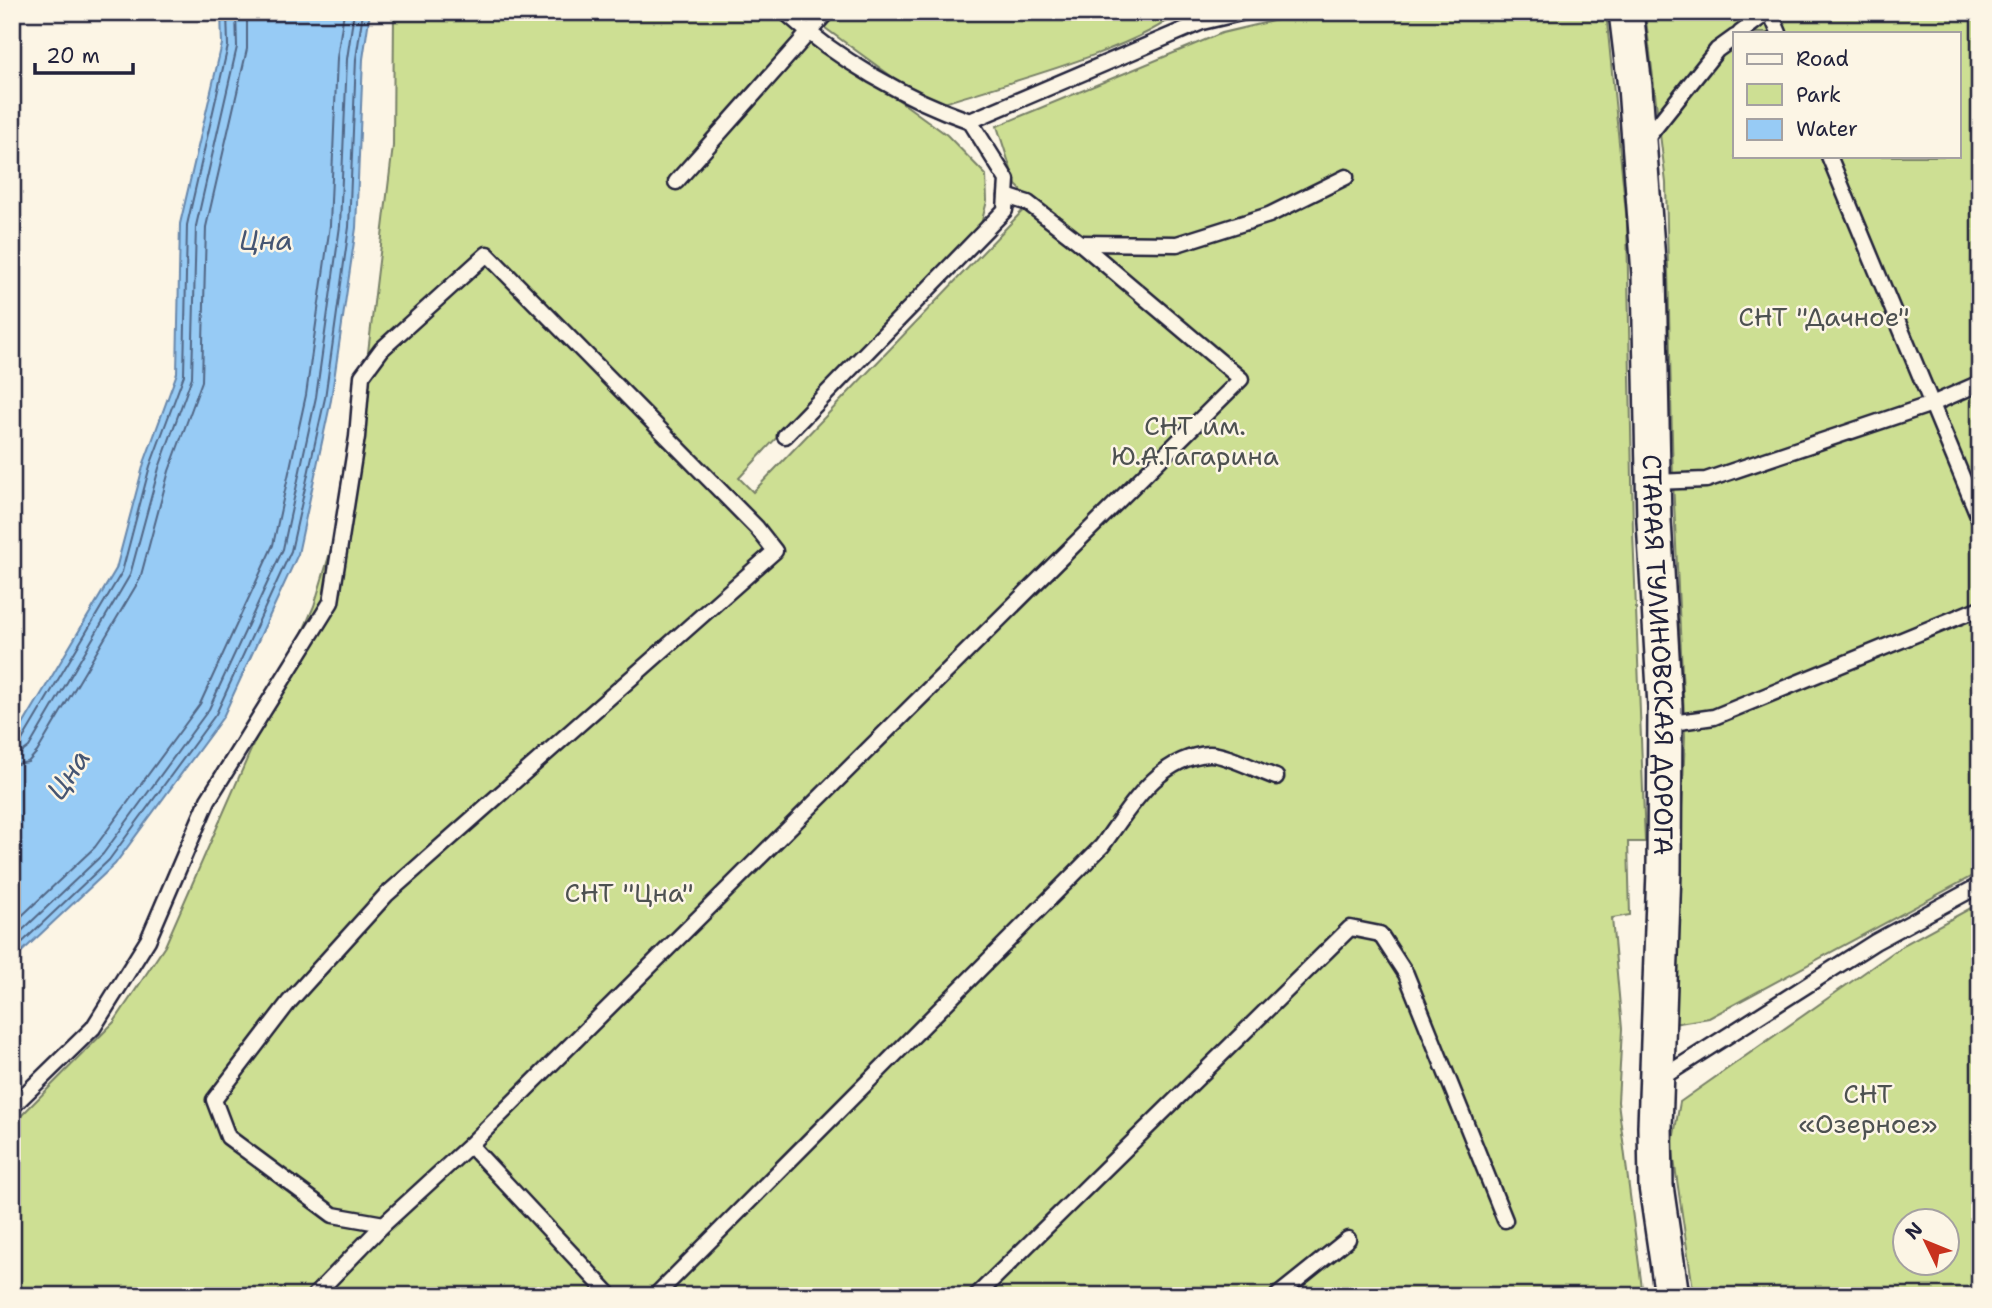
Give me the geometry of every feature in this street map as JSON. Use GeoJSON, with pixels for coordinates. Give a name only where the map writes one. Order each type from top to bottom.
{"type":"FeatureCollection","features":[{"type":"Feature","properties":{"kind":"street","name":"СТАРАЯ ТУЛИНОВСКАЯ ДОРОГА"},"geometry":{"type":"LineString","coordinates":[[1626,12],[1640,146],[1649,274],[1654,482],[1665,724],[1664,870],[1655,1082],[1656,1186],[1672,1296]]}},
{"type":"Feature","properties":{"kind":"lane"},"geometry":{"type":"LineString","coordinates":[[785,12],[809,35],[926,106],[970,121],[1007,180],[1005,211],[785,436]]}},
{"type":"Feature","properties":{"kind":"lane"},"geometry":{"type":"LineString","coordinates":[[676,182],[827,12]]}},
{"type":"Feature","properties":{"kind":"lane"},"geometry":{"type":"LineString","coordinates":[[970,121],[1200,15],[1245,12]]}},
{"type":"Feature","properties":{"kind":"lane"},"geometry":{"type":"LineString","coordinates":[[1741,32],[1769,12],[1779,32]]}},
{"type":"Feature","properties":{"kind":"lane"},"geometry":{"type":"LineString","coordinates":[[1640,146],[1717,51],[1733,39]]}},
{"type":"Feature","properties":{"kind":"lane"},"geometry":{"type":"LineString","coordinates":[[1830,158],[1980,520]]}},
{"type":"Feature","properties":{"kind":"lane"},"geometry":{"type":"LineString","coordinates":[[1080,243],[1177,244],[1269,215],[1346,177]]}},
{"type":"Feature","properties":{"kind":"lane"},"geometry":{"type":"LineString","coordinates":[[314,1296],[384,1224],[470,1145],[1241,379],[1080,243],[1028,203],[1006,196]]}},
{"type":"Feature","properties":{"kind":"lane"},"geometry":{"type":"LineString","coordinates":[[12,1107],[93,1028],[148,940],[208,800],[331,602],[358,438],[362,376],[382,349],[487,254],[757,528],[775,551],[386,895],[289,1002],[214,1100],[228,1138],[333,1214],[384,1224]]}},
{"type":"Feature","properties":{"kind":"lane"},"geometry":{"type":"LineString","coordinates":[[1654,482],[1706,480],[1932,404],[1980,383]]}},
{"type":"Feature","properties":{"kind":"lane"},"geometry":{"type":"LineString","coordinates":[[1665,724],[1714,717],[1980,608]]}},
{"type":"Feature","properties":{"kind":"lane"},"geometry":{"type":"LineString","coordinates":[[655,1296],[1102,846],[1146,787],[1176,764],[1211,754],[1276,777]]}},
{"type":"Feature","properties":{"kind":"lane"},"geometry":{"type":"LineString","coordinates":[[1655,1082],[1875,942],[1980,885]]}},
{"type":"Feature","properties":{"kind":"lane"},"geometry":{"type":"LineString","coordinates":[[976,1296],[1350,928],[1380,934],[1406,974],[1505,1220]]}},
{"type":"Feature","properties":{"kind":"lane"},"geometry":{"type":"LineString","coordinates":[[470,1145],[611,1296]]}},
{"type":"Feature","properties":{"kind":"lane"},"geometry":{"type":"LineString","coordinates":[[1277,1296],[1348,1239]]}},
{"type":"Feature","properties":{"kind":"green space","name":"СНТ \"Цна\""},"geometry":{"type":"Polygon","coordinates":[[[394,12],[1177,12],[1160,25],[1103,52],[944,103],[920,97],[814,20],[817,41],[947,135],[986,175],[987,201],[979,232],[882,331],[875,332],[739,478],[753,492],[1032,201],[1016,185],[997,126],[1222,33],[1311,12],[1606,12],[1627,223],[1633,531],[1645,842],[1628,842],[1630,915],[1612,918],[1622,1029],[1618,1102],[1643,1296],[12,1296],[12,1125],[114,1022],[165,946],[314,606],[353,476],[393,146],[394,12]]]}},
{"type":"Feature","properties":{"kind":"green space","name":"СНТ \"Дачное\""},"geometry":{"type":"Polygon","coordinates":[[[1645,12],[1980,12],[1980,872],[1709,1018],[1673,1024],[1685,736],[1673,481],[1666,183],[1645,12]]]}},
{"type":"Feature","properties":{"kind":"green space","name":"СНТ «Озерное»"},"geometry":{"type":"Polygon","coordinates":[[[1980,903],[1980,1296],[1694,1296],[1672,1146],[1680,1102],[1905,944],[1980,903]]]}},
{"type":"Feature","properties":{"kind":"water","name":"Цна"},"geometry":{"type":"Polygon","coordinates":[[[221,12],[370,12],[363,59],[356,228],[331,400],[298,554],[223,717],[115,864],[12,961],[12,743],[116,569],[144,463],[177,373],[180,224],[222,44],[221,12]]]}},
{"type":"Feature","properties":{"kind":"park label","name":"СНТ им. Ю.А.Гагарина"},"geometry":{"type":"Point","coordinates":[1195,440]}}]}
